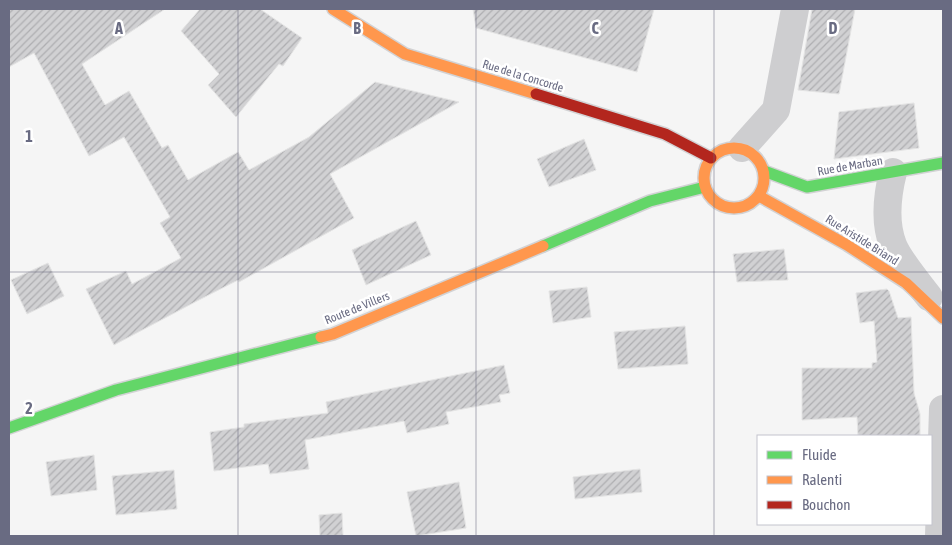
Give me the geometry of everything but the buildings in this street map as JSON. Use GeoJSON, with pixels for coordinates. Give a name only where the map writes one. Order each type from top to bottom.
{"type":"FeatureCollection","features":[{"type":"Feature","properties":{"kind":"main road","name":"Rue de la Concorde"},"geometry":{"type":"LineString","coordinates":[[333,9],[405,54],[665,134],[711,158]]}},
{"type":"Feature","properties":{"kind":"main road"},"geometry":{"type":"LineString","coordinates":[[725,148],[742,148],[756,156],[764,171],[763,189],[752,203],[743,207],[725,207],[710,196],[705,187],[706,167],[711,158],[725,148]]}},
{"type":"Feature","properties":{"kind":"main road","name":"Rue de Marban"},"geometry":{"type":"LineString","coordinates":[[764,171],[807,187],[943,162]]}},
{"type":"Feature","properties":{"kind":"main road","name":"Route de Villers"},"geometry":{"type":"LineString","coordinates":[[9,428],[116,390],[333,334],[650,201],[705,187]]}},
{"type":"Feature","properties":{"kind":"main road","name":"Rue Aristide Briand"},"geometry":{"type":"LineString","coordinates":[[759,196],[847,245],[906,283],[943,317]]}},
{"type":"Feature","properties":{"kind":"street"},"geometry":{"type":"LineString","coordinates":[[742,148],[776,110],[795,9]]}},
{"type":"Feature","properties":{"kind":"street"},"geometry":{"type":"LineString","coordinates":[[893,172],[889,188],[887,224],[894,247],[943,317]]}},
{"type":"Feature","properties":{"kind":"street"},"geometry":{"type":"LineString","coordinates":[[939,536],[943,409]]}},
{"type":"Feature","properties":{"kind":"traffic: fast"},"geometry":{"type":"LineString","coordinates":[[764,171],[807,187],[943,163]]}},
{"type":"Feature","properties":{"kind":"traffic: fast"},"geometry":{"type":"LineString","coordinates":[[543,246],[650,201],[705,187]]}},
{"type":"Feature","properties":{"kind":"traffic: fast"},"geometry":{"type":"LineString","coordinates":[[9,428],[116,390],[321,337]]}},
{"type":"Feature","properties":{"kind":"traffic: slow"},"geometry":{"type":"LineString","coordinates":[[333,9],[405,54],[536,94]]}},
{"type":"Feature","properties":{"kind":"traffic: slow"},"geometry":{"type":"LineString","coordinates":[[728,148],[740,148],[751,153],[759,161],[764,172],[764,178],[762,190],[751,203],[740,208],[728,208],[717,203],[709,195],[704,184],[704,172],[709,161],[717,153],[728,148]]}},
{"type":"Feature","properties":{"kind":"traffic: slow"},"geometry":{"type":"LineString","coordinates":[[759,196],[847,245],[906,283],[943,318]]}},
{"type":"Feature","properties":{"kind":"traffic: slow"},"geometry":{"type":"LineString","coordinates":[[321,337],[333,334],[543,246]]}},
{"type":"Feature","properties":{"kind":"traffic: jam"},"geometry":{"type":"LineString","coordinates":[[536,94],[665,134],[711,158]]}}]}
